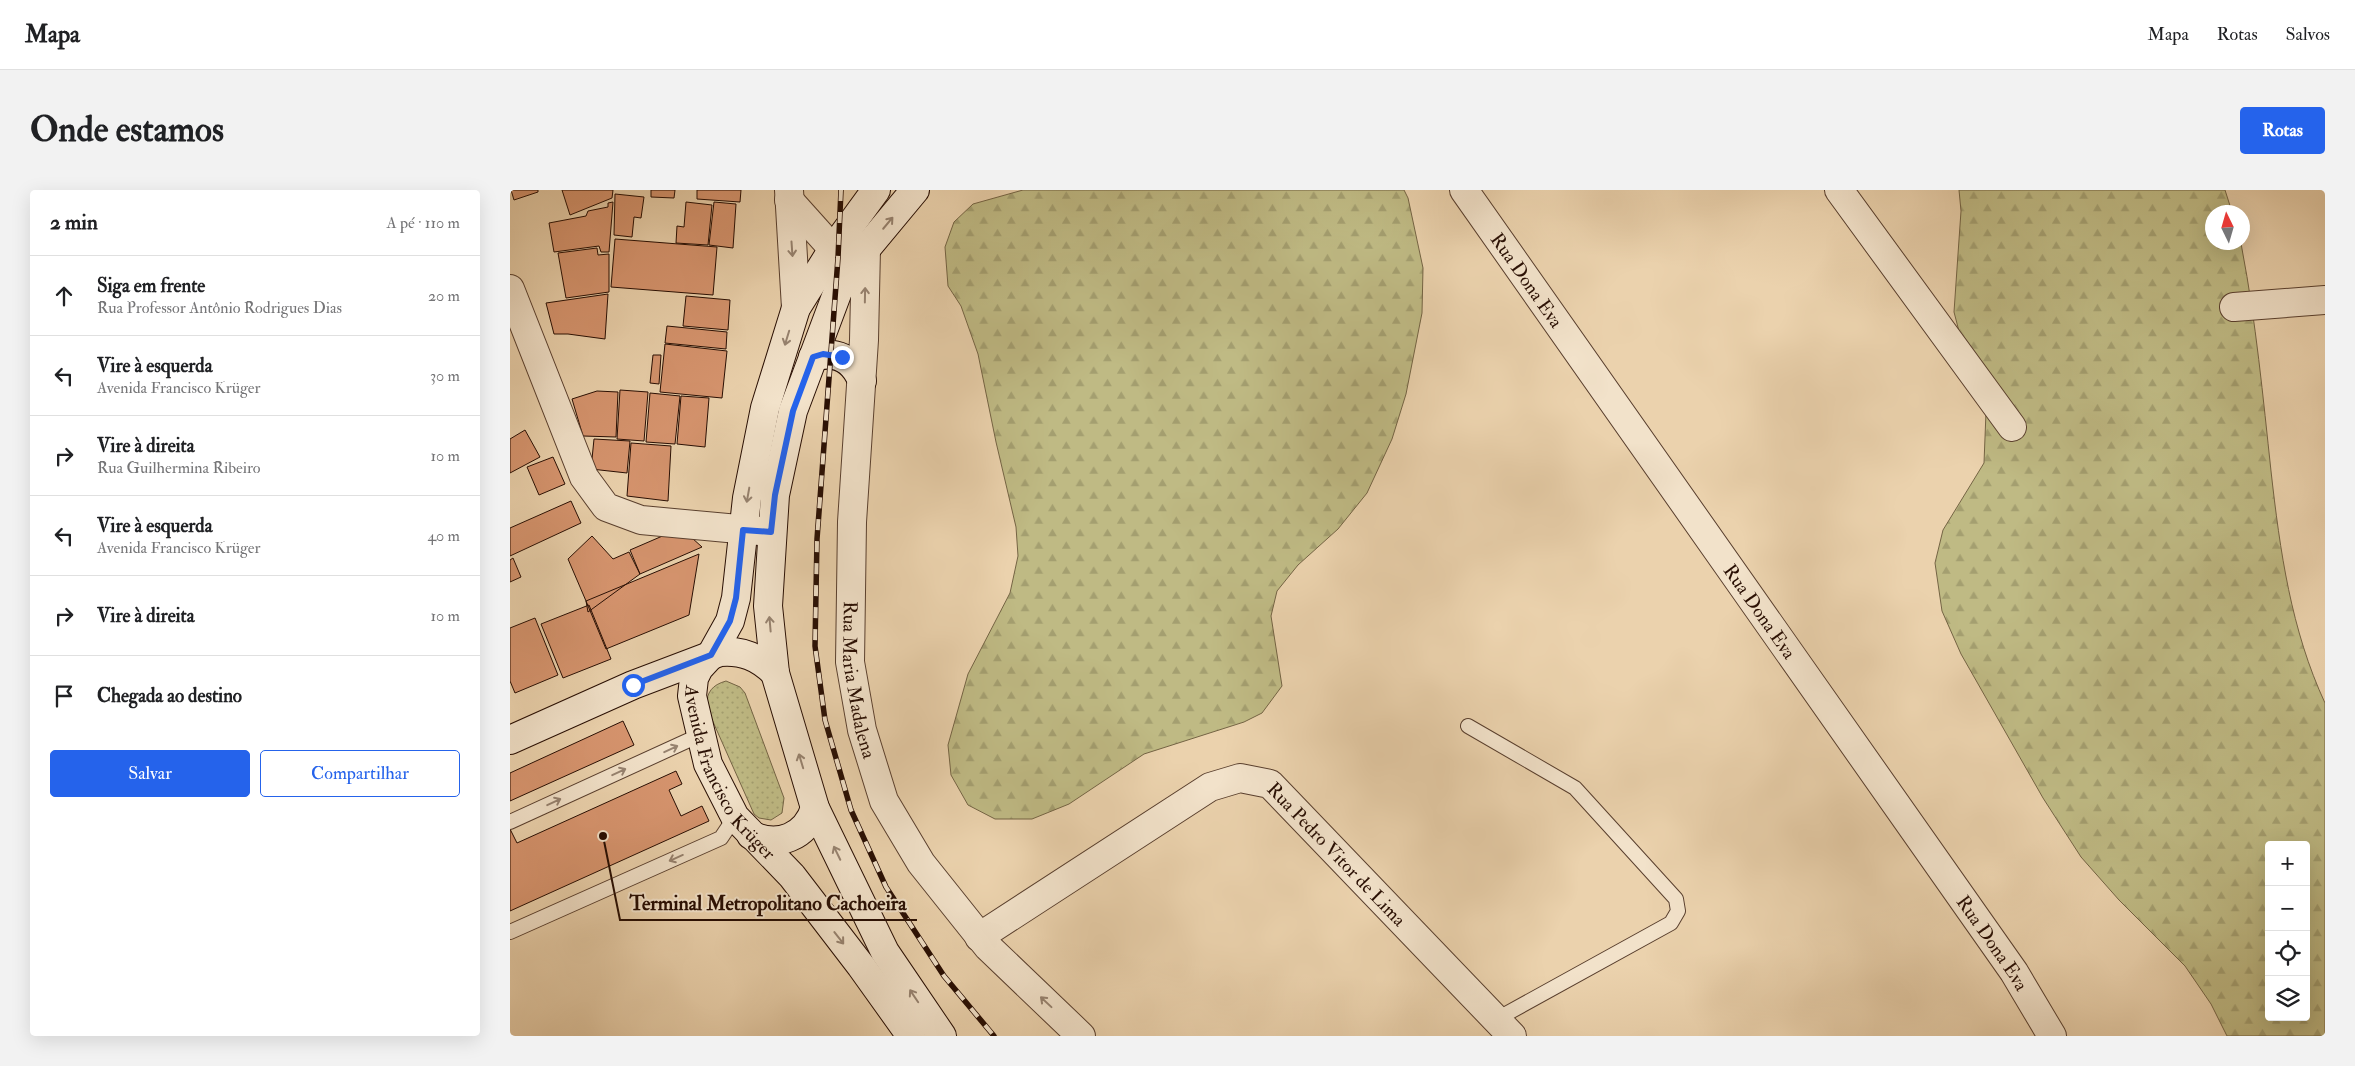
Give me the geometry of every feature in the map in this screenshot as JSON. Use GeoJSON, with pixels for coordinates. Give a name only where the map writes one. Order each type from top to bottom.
{"type":"FeatureCollection","features":[{"type":"Feature","properties":{"kind":"street","name":"Avenida Francisco Krüger"},"geometry":{"type":"LineString","coordinates":[[876,190],[833,249],[796,308],[765,408],[743,530],[736,598],[730,621],[711,655],[699,668],[694,678],[692,696],[708,764],[743,826],[792,876],[861,966],[911,1036]]}},
{"type":"Feature","properties":{"kind":"street"},"geometry":{"type":"LineString","coordinates":[[915,190],[866,249],[838,291],[793,411],[775,495],[771,532],[768,606],[775,673],[815,808],[885,952],[942,1036]]}},
{"type":"Feature","properties":{"kind":"street","name":"Rua Dona Eva"},"geometry":{"type":"LineString","coordinates":[[1464,190],[2014,972],[2052,1036]]}},
{"type":"Feature","properties":{"kind":"street"},"geometry":{"type":"LineString","coordinates":[[1840,190],[2012,427]]}},
{"type":"Feature","properties":{"kind":"street"},"geometry":{"type":"LineString","coordinates":[[789,195],[833,249]]}},
{"type":"Feature","properties":{"kind":"street"},"geometry":{"type":"LineString","coordinates":[[789,195],[796,308]]}},
{"type":"Feature","properties":{"kind":"street","name":"Rua Maria Madalena"},"geometry":{"type":"LineString","coordinates":[[866,249],[862,380],[852,522],[850,662],[862,730],[884,801],[921,863],[979,938],[1082,1036]]}},
{"type":"Feature","properties":{"kind":"street"},"geometry":{"type":"LineString","coordinates":[[510,289],[584,477],[606,506],[641,520],[771,532]]}},
{"type":"Feature","properties":{"kind":"street"},"geometry":{"type":"LineString","coordinates":[[2234,307],[2325,300]]}},
{"type":"Feature","properties":{"kind":"street"},"geometry":{"type":"LineString","coordinates":[[813,357],[823,354],[842,357],[858,371],[862,380]]}},
{"type":"Feature","properties":{"kind":"street"},"geometry":{"type":"LineString","coordinates":[[510,740],[633,685],[711,655],[736,652],[750,655],[763,662],[775,673]]}},
{"type":"Feature","properties":{"kind":"street"},"geometry":{"type":"LineString","coordinates":[[633,685],[692,696]]}},
{"type":"Feature","properties":{"kind":"street","name":"Rua Pedro Vitor de Lima"},"geometry":{"type":"LineString","coordinates":[[979,938],[1210,787],[1240,778],[1270,784],[1504,1027]]}},
{"type":"Feature","properties":{"kind":"street"},"geometry":{"type":"LineString","coordinates":[[743,826],[772,841],[793,836],[805,828],[815,808]]}},
{"type":"Feature","properties":{"kind":"lane"},"geometry":{"type":"LineString","coordinates":[[1468,726],[1576,788],[1676,899],[1678,911],[1671,923],[1504,1027]]}},
{"type":"Feature","properties":{"kind":"lane"},"geometry":{"type":"LineString","coordinates":[[510,822],[700,735]]}},
{"type":"Feature","properties":{"kind":"lane"},"geometry":{"type":"LineString","coordinates":[[510,932],[743,826]]}},
{"type":"Feature","properties":{"kind":"green space"},"geometry":{"type":"Polygon","coordinates":[[[1023,190],[1404,190],[1408,198],[1423,268],[1422,313],[1406,394],[1392,439],[1367,493],[1338,529],[1298,565],[1277,591],[1271,616],[1282,686],[1262,713],[1244,722],[1144,754],[1069,804],[1032,819],[995,819],[968,805],[951,775],[948,745],[968,674],[1010,593],[1018,556],[1016,527],[978,354],[961,306],[948,286],[945,247],[954,222],[973,204],[1023,190]]]}},
{"type":"Feature","properties":{"kind":"green space"},"geometry":{"type":"Polygon","coordinates":[[[1959,190],[2225,190],[2230,205],[2205,205],[2205,250],[2242,250],[2255,332],[2283,560],[2295,619],[2303,647],[2325,703],[2325,1036],[2227,1036],[2211,1004],[2185,966],[2119,900],[2081,857],[2043,798],[1961,654],[1942,611],[1935,563],[1943,530],[1984,463],[1986,412],[1967,362],[1954,312],[1961,211],[1959,190]]]}},
{"type":"Feature","properties":{"kind":"green space"},"geometry":{"type":"Polygon","coordinates":[[[726,681],[740,687],[745,693],[784,798],[782,813],[771,820],[759,818],[754,814],[706,706],[711,690],[726,681]]]}},
{"type":"Feature","properties":{"kind":"building"},"geometry":{"type":"Polygon","coordinates":[[[511,190],[538,190],[538,192],[514,200],[511,190]]]}},
{"type":"Feature","properties":{"kind":"building"},"geometry":{"type":"Polygon","coordinates":[[[562,190],[613,190],[612,198],[570,215],[562,190]]]}},
{"type":"Feature","properties":{"kind":"building"},"geometry":{"type":"Polygon","coordinates":[[[651,190],[675,190],[674,198],[651,197],[651,190]]]}},
{"type":"Feature","properties":{"kind":"building"},"geometry":{"type":"Polygon","coordinates":[[[697,190],[741,190],[740,202],[697,199],[697,190]]]}},
{"type":"Feature","properties":{"kind":"building"},"geometry":{"type":"Polygon","coordinates":[[[615,194],[644,197],[641,218],[634,217],[632,237],[614,235],[615,194]]]}},
{"type":"Feature","properties":{"kind":"building"},"geometry":{"type":"Polygon","coordinates":[[[613,202],[609,252],[601,252],[599,246],[554,252],[549,223],[586,216],[588,211],[608,207],[608,203],[613,202]]]}},
{"type":"Feature","properties":{"kind":"building"},"geometry":{"type":"Polygon","coordinates":[[[686,202],[712,205],[708,245],[676,243],[677,226],[684,227],[686,202]]]}},
{"type":"Feature","properties":{"kind":"building"},"geometry":{"type":"Polygon","coordinates":[[[714,202],[736,204],[733,248],[709,245],[714,202]]]}},
{"type":"Feature","properties":{"kind":"building"},"geometry":{"type":"Polygon","coordinates":[[[615,239],[717,247],[713,295],[611,287],[615,239]]]}},
{"type":"Feature","properties":{"kind":"building"},"geometry":{"type":"Polygon","coordinates":[[[597,248],[598,255],[609,254],[609,292],[566,298],[558,253],[597,248]]]}},
{"type":"Feature","properties":{"kind":"building"},"geometry":{"type":"Polygon","coordinates":[[[608,294],[605,339],[554,334],[546,303],[608,294]]]}},
{"type":"Feature","properties":{"kind":"building"},"geometry":{"type":"Polygon","coordinates":[[[686,296],[730,300],[728,330],[683,326],[686,296]]]}},
{"type":"Feature","properties":{"kind":"building"},"geometry":{"type":"Polygon","coordinates":[[[667,326],[727,332],[726,349],[665,343],[667,326]]]}},
{"type":"Feature","properties":{"kind":"building"},"geometry":{"type":"Polygon","coordinates":[[[665,344],[727,351],[722,398],[660,392],[665,344]]]}},
{"type":"Feature","properties":{"kind":"building"},"geometry":{"type":"Polygon","coordinates":[[[653,355],[661,355],[659,384],[650,383],[653,355]]]}},
{"type":"Feature","properties":{"kind":"building"},"geometry":{"type":"Polygon","coordinates":[[[620,390],[648,392],[644,441],[617,439],[620,390]]]}},
{"type":"Feature","properties":{"kind":"building"},"geometry":{"type":"Polygon","coordinates":[[[597,391],[618,392],[616,437],[583,436],[572,399],[597,391]]]}},
{"type":"Feature","properties":{"kind":"building"},"geometry":{"type":"Polygon","coordinates":[[[650,393],[680,396],[675,444],[646,442],[650,393]]]}},
{"type":"Feature","properties":{"kind":"building"},"geometry":{"type":"Polygon","coordinates":[[[681,396],[709,398],[705,447],[677,444],[681,396]]]}},
{"type":"Feature","properties":{"kind":"building"},"geometry":{"type":"Polygon","coordinates":[[[525,430],[540,457],[510,473],[510,439],[525,430]]]}},
{"type":"Feature","properties":{"kind":"building"},"geometry":{"type":"Polygon","coordinates":[[[594,439],[630,441],[627,473],[591,469],[594,439]]]}},
{"type":"Feature","properties":{"kind":"building"},"geometry":{"type":"Polygon","coordinates":[[[631,443],[671,446],[668,501],[627,496],[631,443]]]}},
{"type":"Feature","properties":{"kind":"building"},"geometry":{"type":"Polygon","coordinates":[[[553,457],[565,484],[539,495],[527,467],[553,457]]]}},
{"type":"Feature","properties":{"kind":"building"},"geometry":{"type":"Polygon","coordinates":[[[571,501],[581,523],[510,556],[510,528],[571,501]]]}},
{"type":"Feature","properties":{"kind":"building"},"geometry":{"type":"Polygon","coordinates":[[[681,528],[702,547],[640,574],[630,550],[681,528]]]}},
{"type":"Feature","properties":{"kind":"building"},"geometry":{"type":"Polygon","coordinates":[[[592,536],[613,559],[629,552],[640,574],[588,612],[586,601],[568,559],[592,536]]]}},
{"type":"Feature","properties":{"kind":"building"},"geometry":{"type":"Polygon","coordinates":[[[699,554],[689,615],[606,649],[586,601],[699,554]]]}},
{"type":"Feature","properties":{"kind":"building"},"geometry":{"type":"Polygon","coordinates":[[[513,558],[521,577],[510,582],[510,560],[513,558]]]}},
{"type":"Feature","properties":{"kind":"building"},"geometry":{"type":"Polygon","coordinates":[[[589,605],[611,659],[563,678],[541,624],[589,605]]]}},
{"type":"Feature","properties":{"kind":"building"},"geometry":{"type":"Polygon","coordinates":[[[535,618],[558,675],[515,693],[510,681],[510,628],[535,618]]]}},
{"type":"Feature","properties":{"kind":"building"},"geometry":{"type":"Polygon","coordinates":[[[623,721],[634,745],[510,801],[510,773],[623,721]]]}},
{"type":"Feature","properties":{"kind":"building"},"geometry":{"type":"Polygon","coordinates":[[[676,771],[682,784],[669,790],[681,816],[702,806],[709,821],[510,911],[510,829],[517,843],[676,771]]]}},
{"type":"Feature","properties":{"kind":"railway"},"geometry":{"type":"LineString","coordinates":[[841,190],[838,258],[817,539],[815,646],[825,720],[851,810],[886,887],[944,976],[994,1036]]}},
{"type":"Feature","properties":{"kind":"place","name":"Terminal Metropolitano Cachoeira"},"geometry":{"type":"Point","coordinates":[603,836]}},
{"type":"Feature","properties":{"kind":"route"},"geometry":{"type":"LineString","coordinates":[[633,685],[711,655],[730,621],[736,598],[743,530],[771,532],[775,495],[793,411],[813,357],[823,354],[833,354],[842,357]]}}]}
